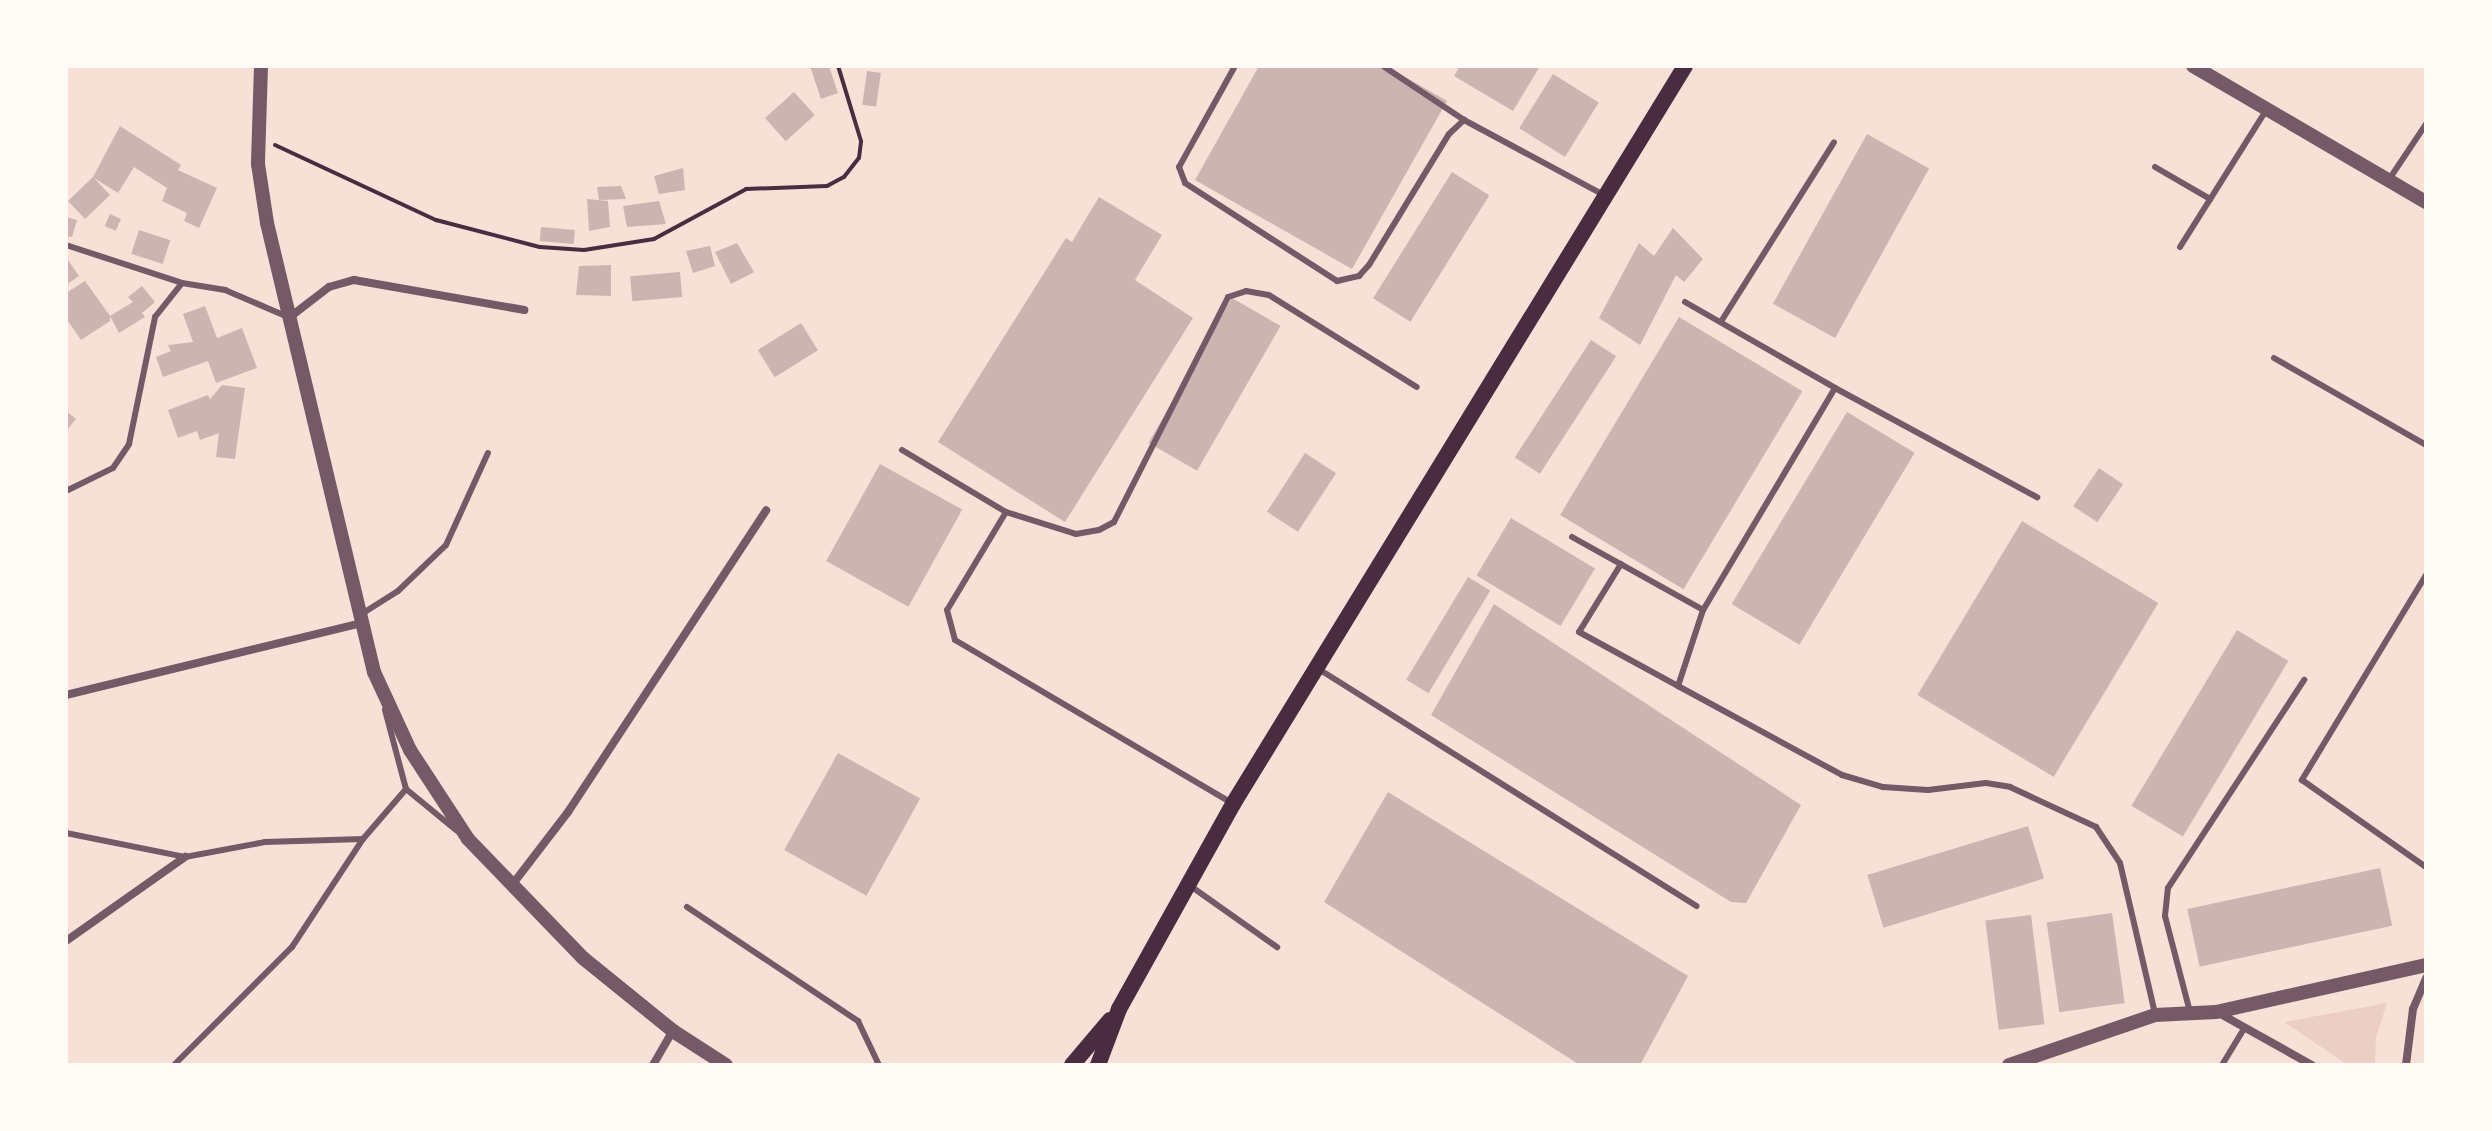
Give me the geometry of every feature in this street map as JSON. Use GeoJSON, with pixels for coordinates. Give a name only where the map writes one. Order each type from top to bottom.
{"type":"FeatureCollection","features":[{"type":"Feature","properties":{"kind":"main road"},"geometry":{"type":"LineString","coordinates":[[1098,1065],[1119,1009],[1186,883],[1314,666],[1685,66]]}},
{"type":"Feature","properties":{"kind":"main road"},"geometry":{"type":"LineString","coordinates":[[1072,1065],[1119,1009]]}},
{"type":"Feature","properties":{"kind":"street"},"geometry":{"type":"LineString","coordinates":[[261,66],[258,137],[267,223],[374,672],[410,750],[468,839],[583,958],[673,1031],[726,1065]]}},
{"type":"Feature","properties":{"kind":"street"},"geometry":{"type":"LineString","coordinates":[[2193,66],[2426,202]]}},
{"type":"Feature","properties":{"kind":"street"},"geometry":{"type":"LineString","coordinates":[[290,317],[329,287],[354,280],[524,310]]}},
{"type":"Feature","properties":{"kind":"street"},"geometry":{"type":"LineString","coordinates":[[512,885],[568,812],[766,510]]}},
{"type":"Feature","properties":{"kind":"street"},"geometry":{"type":"LineString","coordinates":[[66,695],[361,619]]}},
{"type":"Feature","properties":{"kind":"street"},"geometry":{"type":"LineString","coordinates":[[66,941],[185,857]]}},
{"type":"Feature","properties":{"kind":"street"},"geometry":{"type":"LineString","coordinates":[[2016,1064],[2155,1015],[2216,1012],[2426,965]]}},
{"type":"Feature","properties":{"kind":"street"},"geometry":{"type":"LineString","coordinates":[[2406,1065],[2413,1009],[2426,978]]}},
{"type":"Feature","properties":{"kind":"street"},"geometry":{"type":"LineString","coordinates":[[2216,1012],[2312,1065]]}},
{"type":"Feature","properties":{"kind":"street"},"geometry":{"type":"LineString","coordinates":[[653,1065],[673,1031]]}},
{"type":"Feature","properties":{"kind":"lane"},"geometry":{"type":"LineString","coordinates":[[1235,66],[1179,167],[1185,183],[1337,281],[1359,276],[1369,265],[1449,134],[1464,120]]}},
{"type":"Feature","properties":{"kind":"lane"},"geometry":{"type":"LineString","coordinates":[[1383,66],[1464,120],[1607,196]]}},
{"type":"Feature","properties":{"kind":"lane"},"geometry":{"type":"LineString","coordinates":[[2180,247],[2267,109]]}},
{"type":"Feature","properties":{"kind":"lane"},"geometry":{"type":"LineString","coordinates":[[2388,181],[2426,124]]}},
{"type":"Feature","properties":{"kind":"lane"},"geometry":{"type":"LineString","coordinates":[[1722,320],[1834,142]]}},
{"type":"Feature","properties":{"kind":"lane"},"geometry":{"type":"LineString","coordinates":[[2155,167],[2210,199]]}},
{"type":"Feature","properties":{"kind":"lane"},"geometry":{"type":"LineString","coordinates":[[66,245],[182,283],[225,290],[290,317]]}},
{"type":"Feature","properties":{"kind":"lane"},"geometry":{"type":"LineString","coordinates":[[66,491],[113,468],[129,444],[155,317],[182,283]]}},
{"type":"Feature","properties":{"kind":"lane"},"geometry":{"type":"LineString","coordinates":[[902,450],[1006,512],[1076,534],[1114,522],[1228,297],[1246,291],[1269,295],[1417,387]]}},
{"type":"Feature","properties":{"kind":"lane"},"geometry":{"type":"LineString","coordinates":[[1685,302],[1722,320],[1835,388],[2037,497]]}},
{"type":"Feature","properties":{"kind":"lane"},"geometry":{"type":"LineString","coordinates":[[2274,358],[2426,445]]}},
{"type":"Feature","properties":{"kind":"lane"},"geometry":{"type":"LineString","coordinates":[[1678,686],[1703,610],[1835,388]]}},
{"type":"Feature","properties":{"kind":"lane"},"geometry":{"type":"LineString","coordinates":[[361,619],[398,591],[446,545],[488,453]]}},
{"type":"Feature","properties":{"kind":"lane"},"geometry":{"type":"LineString","coordinates":[[1006,512],[947,610],[955,640],[1233,804]]}},
{"type":"Feature","properties":{"kind":"lane"},"geometry":{"type":"LineString","coordinates":[[1572,537],[1703,610]]}},
{"type":"Feature","properties":{"kind":"lane"},"geometry":{"type":"LineString","coordinates":[[1621,564],[1579,632],[1842,775],[1883,787],[1928,790],[1986,783],[2010,787],[2096,827],[2120,863],[2155,1015]]}},
{"type":"Feature","properties":{"kind":"lane"},"geometry":{"type":"LineString","coordinates":[[2426,575],[2302,780],[2426,867]]}},
{"type":"Feature","properties":{"kind":"lane"},"geometry":{"type":"LineString","coordinates":[[1314,666],[1697,906]]}},
{"type":"Feature","properties":{"kind":"lane"},"geometry":{"type":"LineString","coordinates":[[374,672],[406,789],[468,839]]}},
{"type":"Feature","properties":{"kind":"lane"},"geometry":{"type":"LineString","coordinates":[[2190,1012],[2165,916],[2168,888],[2304,680]]}},
{"type":"Feature","properties":{"kind":"lane"},"geometry":{"type":"LineString","coordinates":[[174,1065],[292,947],[363,839],[406,789]]}},
{"type":"Feature","properties":{"kind":"lane"},"geometry":{"type":"LineString","coordinates":[[66,833],[185,857],[265,842],[363,839]]}},
{"type":"Feature","properties":{"kind":"lane"},"geometry":{"type":"LineString","coordinates":[[1186,883],[1277,947]]}},
{"type":"Feature","properties":{"kind":"lane"},"geometry":{"type":"LineString","coordinates":[[687,907],[858,1021],[879,1065]]}},
{"type":"Feature","properties":{"kind":"lane"},"geometry":{"type":"LineString","coordinates":[[2222,1065],[2245,1027]]}},
{"type":"Feature","properties":{"kind":"path"},"geometry":{"type":"LineString","coordinates":[[258,137],[436,220],[540,247],[584,250],[654,239],[746,189],[827,186],[844,177],[859,158],[861,141],[838,66]]}},
{"type":"Feature","properties":{"kind":"shaded area"},"geometry":{"type":"Polygon","coordinates":[[[2387,1003],[2376,1038],[2375,1065],[2348,1065],[2284,1022],[2387,1003]]]}},
{"type":"Feature","properties":{"kind":"building"},"geometry":{"type":"Polygon","coordinates":[[[810,66],[829,66],[838,93],[821,99],[810,66]]]}},
{"type":"Feature","properties":{"kind":"building"},"geometry":{"type":"Polygon","coordinates":[[[1259,66],[1386,66],[1447,101],[1352,269],[1195,180],[1259,66]]]}},
{"type":"Feature","properties":{"kind":"building"},"geometry":{"type":"Polygon","coordinates":[[[1460,66],[1540,66],[1513,111],[1454,76],[1460,66]]]}},
{"type":"Feature","properties":{"kind":"building"},"geometry":{"type":"Polygon","coordinates":[[[867,71],[881,73],[876,107],[862,105],[867,71]]]}},
{"type":"Feature","properties":{"kind":"building"},"geometry":{"type":"Polygon","coordinates":[[[1553,74],[1599,103],[1565,157],[1519,128],[1553,74]]]}},
{"type":"Feature","properties":{"kind":"building"},"geometry":{"type":"Polygon","coordinates":[[[794,92],[815,115],[786,141],[765,118],[794,92]]]}},
{"type":"Feature","properties":{"kind":"building"},"geometry":{"type":"Polygon","coordinates":[[[120,126],[181,165],[178,170],[217,188],[199,228],[184,221],[187,213],[162,201],[167,188],[134,167],[118,193],[94,178],[110,195],[85,219],[68,201],[93,177],[120,126]]]}},
{"type":"Feature","properties":{"kind":"building"},"geometry":{"type":"Polygon","coordinates":[[[1867,134],[1929,168],[1835,338],[1773,304],[1867,134]]]}},
{"type":"Feature","properties":{"kind":"building"},"geometry":{"type":"Polygon","coordinates":[[[683,168],[685,190],[659,194],[654,176],[683,168]]]}},
{"type":"Feature","properties":{"kind":"building"},"geometry":{"type":"Polygon","coordinates":[[[1452,172],[1489,195],[1410,322],[1373,298],[1452,172]]]}},
{"type":"Feature","properties":{"kind":"building"},"geometry":{"type":"Polygon","coordinates":[[[621,186],[626,199],[599,200],[597,187],[621,186]]]}},
{"type":"Feature","properties":{"kind":"building"},"geometry":{"type":"Polygon","coordinates":[[[1099,197],[1162,235],[1135,280],[1193,318],[1065,522],[938,442],[1066,238],[1072,242],[1099,197]]]}},
{"type":"Feature","properties":{"kind":"building"},"geometry":{"type":"Polygon","coordinates":[[[587,199],[608,201],[610,227],[589,231],[587,199]]]}},
{"type":"Feature","properties":{"kind":"building"},"geometry":{"type":"Polygon","coordinates":[[[659,201],[666,224],[627,227],[623,206],[659,201]]]}},
{"type":"Feature","properties":{"kind":"building"},"geometry":{"type":"Polygon","coordinates":[[[110,214],[121,219],[116,231],[105,226],[110,214]]]}},
{"type":"Feature","properties":{"kind":"building"},"geometry":{"type":"Polygon","coordinates":[[[66,217],[77,220],[72,237],[66,236],[66,217]]]}},
{"type":"Feature","properties":{"kind":"building"},"geometry":{"type":"Polygon","coordinates":[[[541,227],[575,230],[574,244],[540,241],[541,227]]]}},
{"type":"Feature","properties":{"kind":"building"},"geometry":{"type":"Polygon","coordinates":[[[1673,228],[1703,259],[1684,282],[1676,275],[1640,345],[1599,318],[1639,243],[1654,256],[1673,228]]]}},
{"type":"Feature","properties":{"kind":"building"},"geometry":{"type":"Polygon","coordinates":[[[139,230],[170,240],[163,264],[131,254],[139,230]]]}},
{"type":"Feature","properties":{"kind":"building"},"geometry":{"type":"Polygon","coordinates":[[[737,243],[754,272],[731,284],[715,252],[737,243]]]}},
{"type":"Feature","properties":{"kind":"building"},"geometry":{"type":"Polygon","coordinates":[[[710,246],[715,266],[693,273],[686,251],[710,246]]]}},
{"type":"Feature","properties":{"kind":"building"},"geometry":{"type":"Polygon","coordinates":[[[66,257],[79,276],[66,285],[66,257]]]}},
{"type":"Feature","properties":{"kind":"building"},"geometry":{"type":"Polygon","coordinates":[[[611,265],[611,296],[576,295],[579,266],[611,265]]]}},
{"type":"Feature","properties":{"kind":"building"},"geometry":{"type":"Polygon","coordinates":[[[680,272],[682,297],[632,301],[630,276],[680,272]]]}},
{"type":"Feature","properties":{"kind":"building"},"geometry":{"type":"Polygon","coordinates":[[[85,281],[110,316],[110,321],[81,340],[66,318],[66,293],[85,281]]]}},
{"type":"Feature","properties":{"kind":"building"},"geometry":{"type":"Polygon","coordinates":[[[142,286],[155,302],[142,313],[145,317],[119,333],[110,316],[133,302],[128,297],[142,286]]]}},
{"type":"Feature","properties":{"kind":"building"},"geometry":{"type":"Polygon","coordinates":[[[1232,298],[1280,326],[1197,471],[1148,443],[1232,298]]]}},
{"type":"Feature","properties":{"kind":"building"},"geometry":{"type":"Polygon","coordinates":[[[205,306],[217,338],[242,328],[257,368],[216,383],[208,361],[163,377],[156,357],[171,351],[168,345],[193,342],[183,314],[205,306]]]}},
{"type":"Feature","properties":{"kind":"building"},"geometry":{"type":"Polygon","coordinates":[[[1679,317],[1802,391],[1683,589],[1560,515],[1679,317]]]}},
{"type":"Feature","properties":{"kind":"building"},"geometry":{"type":"Polygon","coordinates":[[[801,323],[818,350],[775,377],[758,350],[801,323]]]}},
{"type":"Feature","properties":{"kind":"building"},"geometry":{"type":"Polygon","coordinates":[[[1591,340],[1616,356],[1540,474],[1515,457],[1591,340]]]}},
{"type":"Feature","properties":{"kind":"building"},"geometry":{"type":"Polygon","coordinates":[[[222,385],[245,388],[235,459],[216,457],[219,433],[200,440],[197,431],[178,438],[168,410],[208,395],[210,399],[222,385]]]}},
{"type":"Feature","properties":{"kind":"building"},"geometry":{"type":"Polygon","coordinates":[[[66,411],[76,419],[66,431],[66,411]]]}},
{"type":"Feature","properties":{"kind":"building"},"geometry":{"type":"Polygon","coordinates":[[[1847,412],[1915,453],[1799,645],[1732,604],[1847,412]]]}},
{"type":"Feature","properties":{"kind":"building"},"geometry":{"type":"Polygon","coordinates":[[[1305,453],[1336,473],[1298,532],[1267,512],[1305,453]]]}},
{"type":"Feature","properties":{"kind":"building"},"geometry":{"type":"Polygon","coordinates":[[[880,464],[962,510],[908,607],[826,561],[880,464]]]}},
{"type":"Feature","properties":{"kind":"building"},"geometry":{"type":"Polygon","coordinates":[[[2099,468],[2123,484],[2097,522],[2073,506],[2099,468]]]}},
{"type":"Feature","properties":{"kind":"building"},"geometry":{"type":"Polygon","coordinates":[[[1511,518],[1595,568],[1560,626],[1476,575],[1511,518]]]}},
{"type":"Feature","properties":{"kind":"building"},"geometry":{"type":"Polygon","coordinates":[[[2022,521],[2158,603],[2054,777],[1917,695],[2022,521]]]}},
{"type":"Feature","properties":{"kind":"building"},"geometry":{"type":"Polygon","coordinates":[[[1468,577],[1490,590],[1428,693],[1406,680],[1468,577]]]}},
{"type":"Feature","properties":{"kind":"building"},"geometry":{"type":"Polygon","coordinates":[[[1494,604],[1801,805],[1746,903],[1731,902],[1431,715],[1494,604]]]}},
{"type":"Feature","properties":{"kind":"building"},"geometry":{"type":"Polygon","coordinates":[[[2237,630],[2288,661],[2183,837],[2131,806],[2237,630]]]}},
{"type":"Feature","properties":{"kind":"building"},"geometry":{"type":"Polygon","coordinates":[[[838,753],[920,799],[866,896],[784,850],[838,753]]]}},
{"type":"Feature","properties":{"kind":"building"},"geometry":{"type":"Polygon","coordinates":[[[1388,792],[1688,976],[1640,1065],[1580,1065],[1324,902],[1388,792]]]}},
{"type":"Feature","properties":{"kind":"building"},"geometry":{"type":"Polygon","coordinates":[[[2028,826],[2044,879],[1883,928],[1867,875],[2028,826]]]}},
{"type":"Feature","properties":{"kind":"building"},"geometry":{"type":"Polygon","coordinates":[[[2380,868],[2392,926],[2200,967],[2187,909],[2380,868]]]}},
{"type":"Feature","properties":{"kind":"building"},"geometry":{"type":"Polygon","coordinates":[[[2112,913],[2125,1003],[2059,1012],[2047,922],[2112,913]]]}},
{"type":"Feature","properties":{"kind":"building"},"geometry":{"type":"Polygon","coordinates":[[[2031,915],[2044,1024],[1999,1030],[1985,921],[2031,915]]]}}]}
